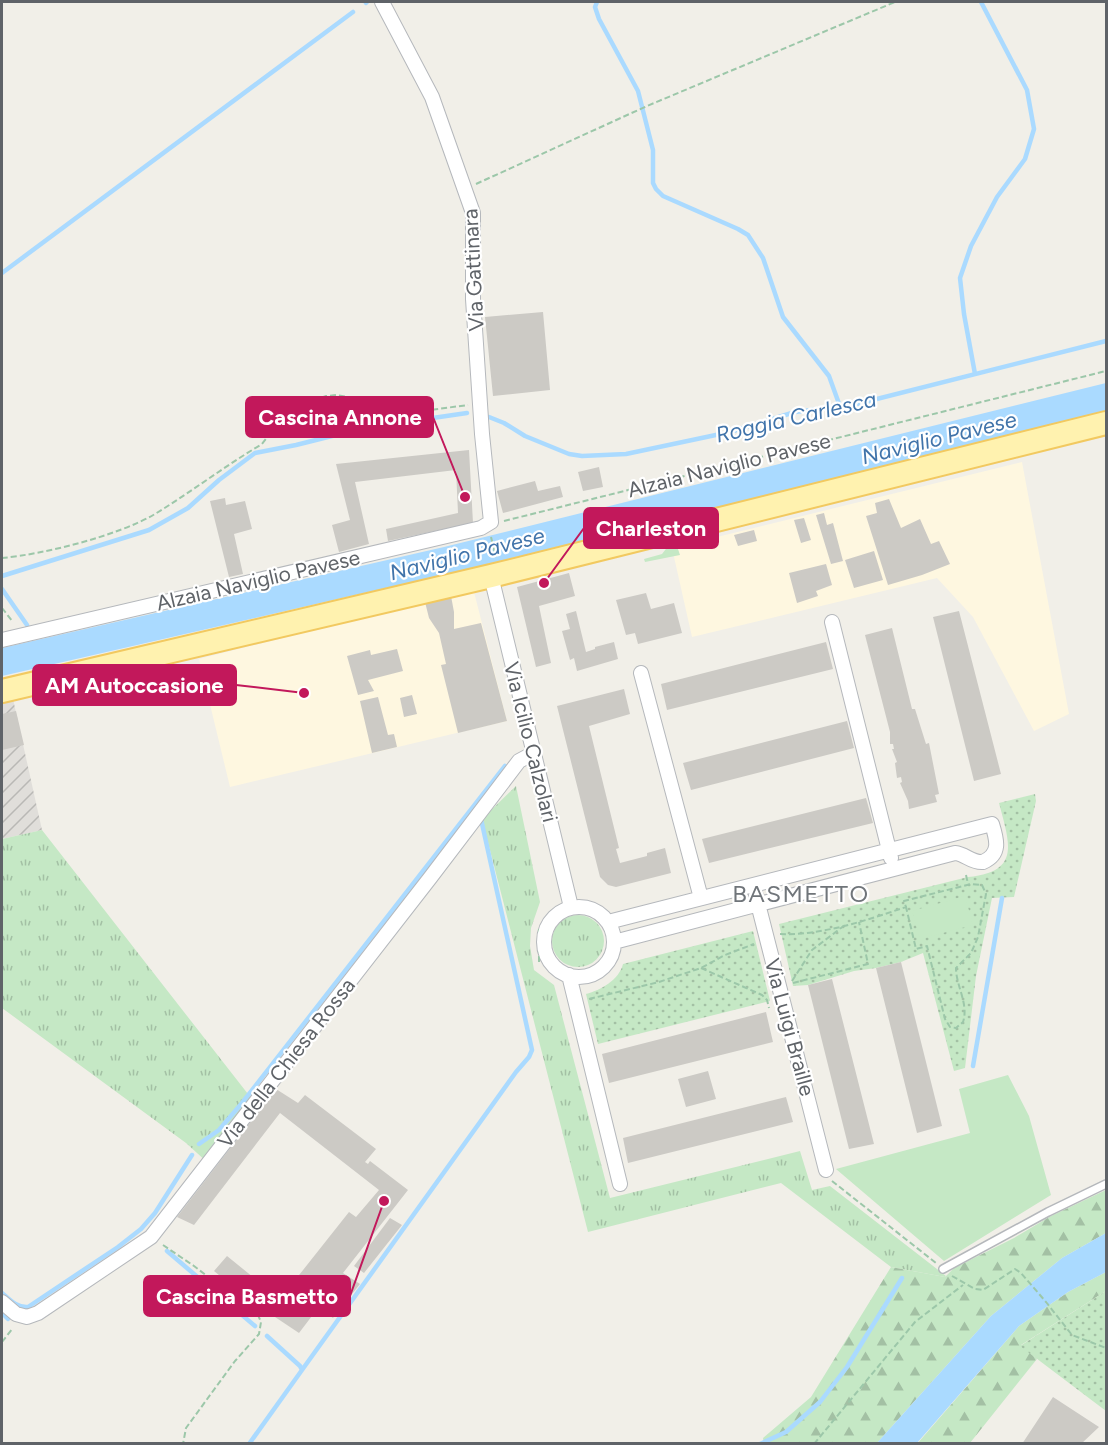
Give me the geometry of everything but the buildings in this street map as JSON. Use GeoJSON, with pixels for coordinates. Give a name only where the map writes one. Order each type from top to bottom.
{"type":"FeatureCollection","features":[{"type":"Feature","properties":{"kind":"main road"},"geometry":{"type":"LineString","coordinates":[[2,692],[491,576],[1107,423]]}},
{"type":"Feature","properties":{"kind":"street","name":"Via Gattinara"},"geometry":{"type":"LineString","coordinates":[[382,2],[432,97],[473,213],[473,299],[490,522]]}},
{"type":"Feature","properties":{"kind":"street","name":"Alzaia Naviglio Pavese"},"geometry":{"type":"LineString","coordinates":[[2,640],[482,528],[490,522]]}},
{"type":"Feature","properties":{"kind":"street","name":"Via Icilio Calzolari"},"geometry":{"type":"LineString","coordinates":[[491,576],[571,907]]}},
{"type":"Feature","properties":{"kind":"street"},"geometry":{"type":"LineString","coordinates":[[832,622],[893,869]]}},
{"type":"Feature","properties":{"kind":"street"},"geometry":{"type":"LineString","coordinates":[[641,673],[701,898]]}},
{"type":"Feature","properties":{"kind":"street","name":"Via della Chiesa Rossa"},"geometry":{"type":"LineString","coordinates":[[2,1302],[16,1314],[27,1317],[38,1313],[151,1237],[445,860],[519,761],[534,753]]}},
{"type":"Feature","properties":{"kind":"street"},"geometry":{"type":"LineString","coordinates":[[608,922],[992,824],[997,847],[994,854],[984,862],[973,861],[963,854],[955,853],[614,942]]}},
{"type":"Feature","properties":{"kind":"street","name":"Via Luigi Braille"},"geometry":{"type":"LineString","coordinates":[[754,885],[826,1170]]}},
{"type":"Feature","properties":{"kind":"street"},"geometry":{"type":"LineString","coordinates":[[579,906],[592,909],[608,922],[614,942],[608,961],[597,971],[585,976],[569,975],[553,966],[546,955],[543,942],[552,918],[562,910],[579,906]]}},
{"type":"Feature","properties":{"kind":"street"},"geometry":{"type":"LineString","coordinates":[[569,975],[620,1184]]}},
{"type":"Feature","properties":{"kind":"lane"},"geometry":{"type":"LineString","coordinates":[[943,1269],[1048,1212],[1107,1185]]}},
{"type":"Feature","properties":{"kind":"path"},"geometry":{"type":"LineString","coordinates":[[466,189],[647,106],[894,2]]}},
{"type":"Feature","properties":{"kind":"path","name":"Alzaia Naviglio Pavese"},"geometry":{"type":"LineString","coordinates":[[490,522],[505,521],[1107,371]]}},
{"type":"Feature","properties":{"kind":"path"},"geometry":{"type":"LineString","coordinates":[[2,558],[27,555],[80,542],[143,520],[262,444],[280,412],[326,396],[337,395],[357,399],[385,416],[480,404]]}},
{"type":"Feature","properties":{"kind":"path"},"geometry":{"type":"LineString","coordinates":[[492,542],[495,554]]}},
{"type":"Feature","properties":{"kind":"path"},"geometry":{"type":"LineString","coordinates":[[2,608],[24,635]]}},
{"type":"Feature","properties":{"kind":"path"},"geometry":{"type":"LineString","coordinates":[[966,875],[968,884]]}},
{"type":"Feature","properties":{"kind":"path"},"geometry":{"type":"LineString","coordinates":[[968,884],[982,885],[986,894],[976,946],[956,968],[965,1010],[963,1023],[956,1028],[950,1027],[945,1019],[927,946],[916,949],[906,907],[904,901],[968,884]]}},
{"type":"Feature","properties":{"kind":"path"},"geometry":{"type":"LineString","coordinates":[[777,934],[804,933],[846,925],[906,907]]}},
{"type":"Feature","properties":{"kind":"path"},"geometry":{"type":"LineString","coordinates":[[846,925],[812,950],[791,984],[868,964],[859,922]]}},
{"type":"Feature","properties":{"kind":"path"},"geometry":{"type":"LineString","coordinates":[[539,927],[539,962]]}},
{"type":"Feature","properties":{"kind":"path"},"geometry":{"type":"LineString","coordinates":[[586,999],[659,982],[701,968],[759,942]]}},
{"type":"Feature","properties":{"kind":"path"},"geometry":{"type":"LineString","coordinates":[[701,968],[762,995],[769,1009]]}},
{"type":"Feature","properties":{"kind":"path"},"geometry":{"type":"LineString","coordinates":[[833,1183],[964,1284],[983,1290],[1015,1269],[1021,1273],[1072,1335],[1107,1348]]}},
{"type":"Feature","properties":{"kind":"path"},"geometry":{"type":"LineString","coordinates":[[151,1237],[194,1266],[258,1315],[261,1322],[259,1334],[235,1361],[186,1428],[183,1443]]}},
{"type":"Feature","properties":{"kind":"path"},"geometry":{"type":"LineString","coordinates":[[814,1443],[915,1322],[964,1284]]}},
{"type":"Feature","properties":{"kind":"shaded area"},"geometry":{"type":"Polygon","coordinates":[[[1022,462],[1069,714],[1034,731],[973,617],[937,578],[692,637],[672,548],[1022,462]]]}},
{"type":"Feature","properties":{"kind":"shaded area"},"geometry":{"type":"Polygon","coordinates":[[[474,592],[507,721],[230,787],[199,659],[425,602],[474,592]]]}},
{"type":"Feature","properties":{"kind":"shaded area"},"geometry":{"type":"Polygon","coordinates":[[[13,699],[42,830],[2,839],[2,702],[13,699]]]}},
{"type":"Feature","properties":{"kind":"green space"},"geometry":{"type":"Polygon","coordinates":[[[676,543],[680,555],[645,562],[644,559],[662,554],[669,545],[676,543]]]}},
{"type":"Feature","properties":{"kind":"green space"},"geometry":{"type":"Polygon","coordinates":[[[516,786],[540,902],[531,928],[530,946],[534,970],[554,985],[610,1198],[800,1151],[812,1190],[830,1186],[945,1277],[891,1267],[781,1183],[588,1232],[482,819],[516,786]]]}},
{"type":"Feature","properties":{"kind":"green space"},"geometry":{"type":"Polygon","coordinates":[[[1035,794],[1036,801],[1014,897],[992,898],[976,976],[965,1068],[954,1071],[923,953],[901,962],[854,971],[808,985],[793,986],[779,924],[985,874],[997,869],[1004,862],[1008,853],[1006,830],[999,803],[1035,794]]]}},
{"type":"Feature","properties":{"kind":"green space"},"geometry":{"type":"Polygon","coordinates":[[[42,830],[255,1103],[208,1163],[186,1143],[2,1008],[2,839],[42,830]]]}},
{"type":"Feature","properties":{"kind":"green space"},"geometry":{"type":"Polygon","coordinates":[[[965,896],[973,925],[920,939],[912,911],[965,896]]]}},
{"type":"Feature","properties":{"kind":"green space"},"geometry":{"type":"Polygon","coordinates":[[[573,915],[583,915],[597,922],[604,941],[597,960],[583,967],[573,967],[563,963],[556,956],[552,946],[552,936],[556,926],[563,919],[573,915]]]}},
{"type":"Feature","properties":{"kind":"green space"},"geometry":{"type":"Polygon","coordinates":[[[753,931],[770,1001],[598,1044],[586,994],[609,984],[618,975],[623,964],[753,931]]]}},
{"type":"Feature","properties":{"kind":"green space"},"geometry":{"type":"Polygon","coordinates":[[[1008,1075],[1029,1116],[1051,1195],[944,1261],[836,1169],[970,1133],[959,1089],[1008,1075]]]}},
{"type":"Feature","properties":{"kind":"green space"},"geometry":{"type":"Polygon","coordinates":[[[1106,1190],[1106,1233],[1062,1258],[991,1316],[877,1443],[764,1444],[763,1438],[811,1397],[891,1267],[945,1277],[954,1268],[1014,1238],[1051,1216],[1106,1190]]]}},
{"type":"Feature","properties":{"kind":"green space"},"geometry":{"type":"Polygon","coordinates":[[[1106,1272],[1106,1291],[1021,1345],[1037,1359],[970,1443],[917,1444],[1019,1326],[1068,1292],[1106,1272]]]}},
{"type":"Feature","properties":{"kind":"green space"},"geometry":{"type":"Polygon","coordinates":[[[1106,1291],[1106,1411],[1020,1346],[1106,1291]]]}},
{"type":"Feature","properties":{"kind":"water","name":"Naviglio Pavese"},"geometry":{"type":"Polygon","coordinates":[[[1106,383],[1106,411],[451,573],[2,676],[2,648],[444,547],[1106,383]]]}},
{"type":"Feature","properties":{"kind":"water"},"geometry":{"type":"Polygon","coordinates":[[[1106,1233],[1106,1272],[1068,1292],[1019,1326],[917,1443],[877,1443],[991,1316],[1062,1258],[1106,1233]]]}},
{"type":"Feature","properties":{"kind":"waterway"},"geometry":{"type":"LineString","coordinates":[[597,2],[595,7],[599,19],[638,91],[653,150],[653,183],[656,189],[663,196],[748,235],[763,258],[783,317],[829,376],[842,412]]}},
{"type":"Feature","properties":{"kind":"waterway"},"geometry":{"type":"LineString","coordinates":[[975,374],[960,278],[971,246],[997,197],[1025,159],[1034,129],[1027,90],[981,2]]}},
{"type":"Feature","properties":{"kind":"waterway"},"geometry":{"type":"LineString","coordinates":[[2,273],[353,12]]}},
{"type":"Feature","properties":{"kind":"waterway","name":"Roggia Carlesca"},"geometry":{"type":"LineString","coordinates":[[489,417],[525,436],[569,454],[582,456],[626,454],[730,432],[795,412],[853,405],[1106,341]]}},
{"type":"Feature","properties":{"kind":"waterway","name":"Roggia Carlesca"},"geometry":{"type":"LineString","coordinates":[[2,576],[149,530],[188,508],[219,480],[255,453],[364,428],[467,413]]}},
{"type":"Feature","properties":{"kind":"waterway","name":"Roggia Carlesca"},"geometry":{"type":"LineString","coordinates":[[2,589],[27,625]]}},
{"type":"Feature","properties":{"kind":"waterway"},"geometry":{"type":"LineString","coordinates":[[199,1144],[219,1130],[242,1103],[505,766]]}},
{"type":"Feature","properties":{"kind":"waterway"},"geometry":{"type":"LineString","coordinates":[[302,1370],[532,1050],[481,819]]}},
{"type":"Feature","properties":{"kind":"waterway"},"geometry":{"type":"LineString","coordinates":[[973,1066],[1002,898]]}},
{"type":"Feature","properties":{"kind":"waterway"},"geometry":{"type":"LineString","coordinates":[[2,1293],[17,1305],[28,1307],[118,1247],[141,1229],[155,1213],[192,1155]]}},
{"type":"Feature","properties":{"kind":"waterway"},"geometry":{"type":"LineString","coordinates":[[167,1251],[255,1326]]}},
{"type":"Feature","properties":{"kind":"waterway"},"geometry":{"type":"LineString","coordinates":[[760,1444],[786,1432],[820,1402],[847,1367],[902,1278]]}},
{"type":"Feature","properties":{"kind":"waterway"},"geometry":{"type":"LineString","coordinates":[[2,1313],[8,1319]]}},
{"type":"Feature","properties":{"kind":"waterway"},"geometry":{"type":"LineString","coordinates":[[249,1444],[302,1370],[267,1336]]}},
{"type":"Feature","properties":{"kind":"place","name":"Cascina Annone"},"geometry":{"type":"Point","coordinates":[465,497]}},
{"type":"Feature","properties":{"kind":"place","name":"Charleston"},"geometry":{"type":"Point","coordinates":[544,583]}},
{"type":"Feature","properties":{"kind":"place","name":"AM Autoccasione"},"geometry":{"type":"Point","coordinates":[304,693]}},
{"type":"Feature","properties":{"kind":"place","name":"Cascina Basmetto"},"geometry":{"type":"Point","coordinates":[384,1201]}},
{"type":"Feature","properties":{"kind":"district","name":"BASMETTO"},"geometry":{"type":"Point","coordinates":[801,893]}}]}
